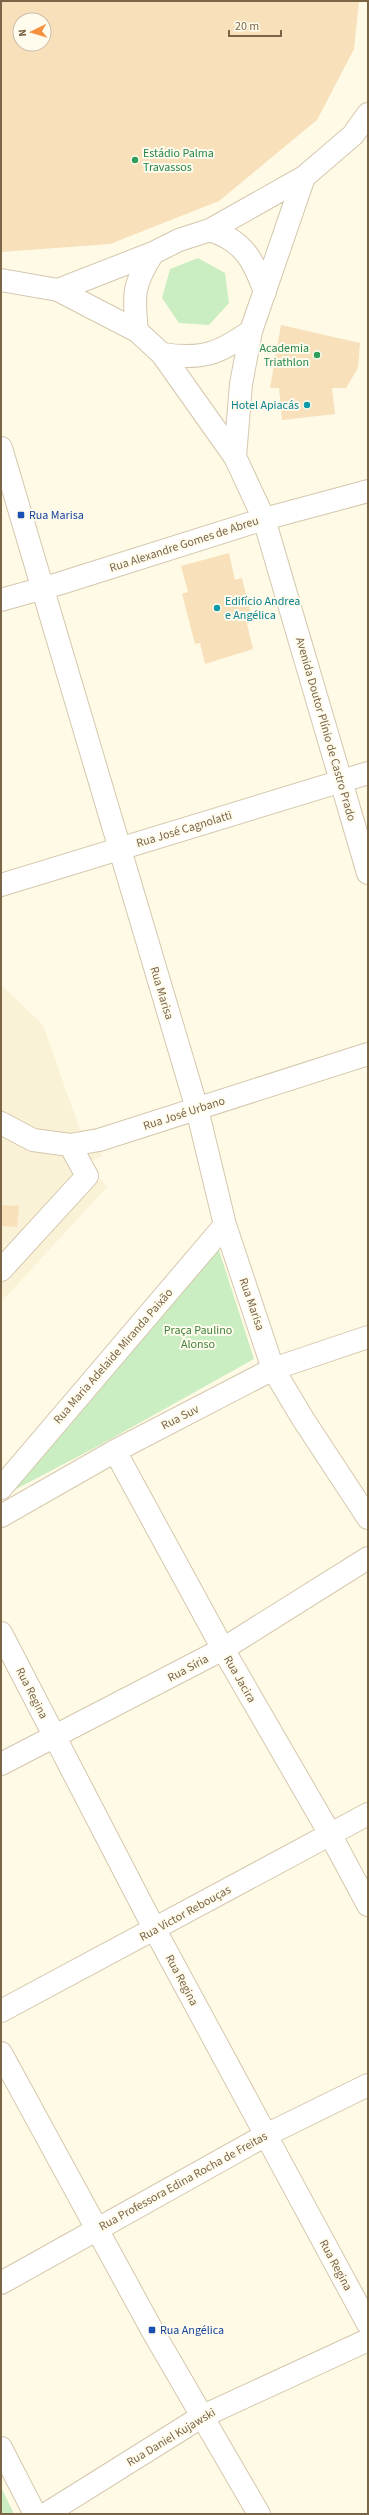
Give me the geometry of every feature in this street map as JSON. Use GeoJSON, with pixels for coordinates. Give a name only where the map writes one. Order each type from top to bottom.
{"type":"FeatureCollection","features":[{"type":"Feature","properties":{"kind":"street"},"geometry":{"type":"LineString","coordinates":[[58,290],[153,253],[179,240],[210,230],[304,177],[353,135],[368,114]]}},
{"type":"Feature","properties":{"kind":"street"},"geometry":{"type":"LineString","coordinates":[[236,457],[241,384],[251,331],[304,177]]}},
{"type":"Feature","properties":{"kind":"street"},"geometry":{"type":"LineString","coordinates":[[210,230],[226,235],[240,245],[256,266],[265,292]]}},
{"type":"Feature","properties":{"kind":"street"},"geometry":{"type":"LineString","coordinates":[[136,331],[134,290],[142,270],[153,253]]}},
{"type":"Feature","properties":{"kind":"street","name":"Avenida Doutor Plínio de Castro Prado"},"geometry":{"type":"LineString","coordinates":[[1,280],[58,290],[136,331],[162,354],[236,457],[264,519],[368,873]]}},
{"type":"Feature","properties":{"kind":"street"},"geometry":{"type":"LineString","coordinates":[[162,354],[188,358],[210,354],[231,345],[251,331]]}},
{"type":"Feature","properties":{"kind":"street","name":"Rua Marisa"},"geometry":{"type":"LineString","coordinates":[[1,448],[118,849],[197,1109],[225,1225],[274,1369],[303,1419],[368,1518]]}},
{"type":"Feature","properties":{"kind":"street","name":"Rua Alexandre Gomes de Abreu"},"geometry":{"type":"LineString","coordinates":[[1,600],[42,589],[264,519],[368,491]]}},
{"type":"Feature","properties":{"kind":"street","name":"Rua José Cagnolatti"},"geometry":{"type":"LineString","coordinates":[[1,885],[368,774]]}},
{"type":"Feature","properties":{"kind":"street","name":"Rua José Urbano"},"geometry":{"type":"LineString","coordinates":[[1,1123],[33,1140],[70,1145],[99,1140],[368,1054]]}},
{"type":"Feature","properties":{"kind":"street"},"geometry":{"type":"LineString","coordinates":[[1,1270],[87,1176],[70,1145]]}},
{"type":"Feature","properties":{"kind":"street","name":"Rua Maria Adelaide Miranda Paixão"},"geometry":{"type":"LineString","coordinates":[[1,1488],[225,1225]]}},
{"type":"Feature","properties":{"kind":"street","name":"Rua Suv"},"geometry":{"type":"LineString","coordinates":[[1,1516],[115,1451],[274,1369],[368,1337]]}},
{"type":"Feature","properties":{"kind":"street","name":"Rua Jacira"},"geometry":{"type":"LineString","coordinates":[[115,1451],[223,1649],[330,1834],[368,1905]]}},
{"type":"Feature","properties":{"kind":"street","name":"Rua Síria"},"geometry":{"type":"LineString","coordinates":[[1,1764],[55,1738],[223,1649],[368,1558]]}},
{"type":"Feature","properties":{"kind":"street","name":"Rua Regina"},"geometry":{"type":"LineString","coordinates":[[1,1633],[155,1930],[368,2324]]}},
{"type":"Feature","properties":{"kind":"street","name":"Rua Victor Rebouças"},"geometry":{"type":"LineString","coordinates":[[1,2011],[155,1930],[368,1814]]}},
{"type":"Feature","properties":{"kind":"street"},"geometry":{"type":"LineString","coordinates":[[1,2053],[201,2417],[259,2514]]}},
{"type":"Feature","properties":{"kind":"street","name":"Rua Professora Edina Rocha de Freitas"},"geometry":{"type":"LineString","coordinates":[[1,2283],[97,2228],[266,2135],[368,2085]]}},
{"type":"Feature","properties":{"kind":"street","name":"Rua Daniel Kujawski"},"geometry":{"type":"LineString","coordinates":[[46,2514],[201,2417],[368,2340]]}},
{"type":"Feature","properties":{"kind":"street"},"geometry":{"type":"LineString","coordinates":[[1,2448],[35,2514]]}},
{"type":"Feature","properties":{"kind":"shaded area"},"geometry":{"type":"Polygon","coordinates":[[[1,985],[43,1025],[80,1130],[97,1128],[102,1156],[87,1163],[107,1187],[1,1302],[1,985]]]}},
{"type":"Feature","properties":{"kind":"green space"},"geometry":{"type":"Polygon","coordinates":[[[198,258],[225,273],[229,303],[209,325],[179,323],[162,298],[170,269],[198,258]]]}},
{"type":"Feature","properties":{"kind":"green space","name":"Praça Paulino Alonso"},"geometry":{"type":"Polygon","coordinates":[[[217,1244],[254,1359],[100,1445],[1,1497],[217,1244]]]}},
{"type":"Feature","properties":{"kind":"green space"},"geometry":{"type":"Polygon","coordinates":[[[1,2487],[14,2514],[1,2514],[1,2487]]]}},
{"type":"Feature","properties":{"kind":"building","name":"Estádio Palma Travassos"},"geometry":{"type":"Polygon","coordinates":[[[1,1],[359,1],[354,49],[317,120],[219,201],[110,244],[1,252],[1,1]]]}},
{"type":"Feature","properties":{"kind":"building","name":"Academia Triathlon"},"geometry":{"type":"Polygon","coordinates":[[[281,325],[360,343],[358,368],[346,388],[332,388],[335,414],[282,420],[279,388],[270,388],[281,325]]]}},
{"type":"Feature","properties":{"kind":"building","name":"Edifício Andrea e Angélica"},"geometry":{"type":"Polygon","coordinates":[[[229,553],[235,580],[242,578],[253,622],[247,624],[253,649],[205,664],[200,643],[195,644],[182,594],[188,592],[181,566],[229,553]]]}},
{"type":"Feature","properties":{"kind":"building"},"geometry":{"type":"Polygon","coordinates":[[[1,1205],[19,1206],[17,1227],[1,1226],[1,1205]]]}},
{"type":"Feature","properties":{"kind":"place","name":"Estádio Palma Travassos"},"geometry":{"type":"Point","coordinates":[135,160]}},
{"type":"Feature","properties":{"kind":"place","name":"Academia Triathlon"},"geometry":{"type":"Point","coordinates":[317,355]}},
{"type":"Feature","properties":{"kind":"place","name":"Hotel Apiacás"},"geometry":{"type":"Point","coordinates":[307,405]}},
{"type":"Feature","properties":{"kind":"place","name":"Rua Marisa"},"geometry":{"type":"Point","coordinates":[21,515]}},
{"type":"Feature","properties":{"kind":"place","name":"Edifício Andrea e Angélica"},"geometry":{"type":"Point","coordinates":[217,608]}},
{"type":"Feature","properties":{"kind":"place","name":"Rua Angélica"},"geometry":{"type":"Point","coordinates":[152,2330]}}]}
